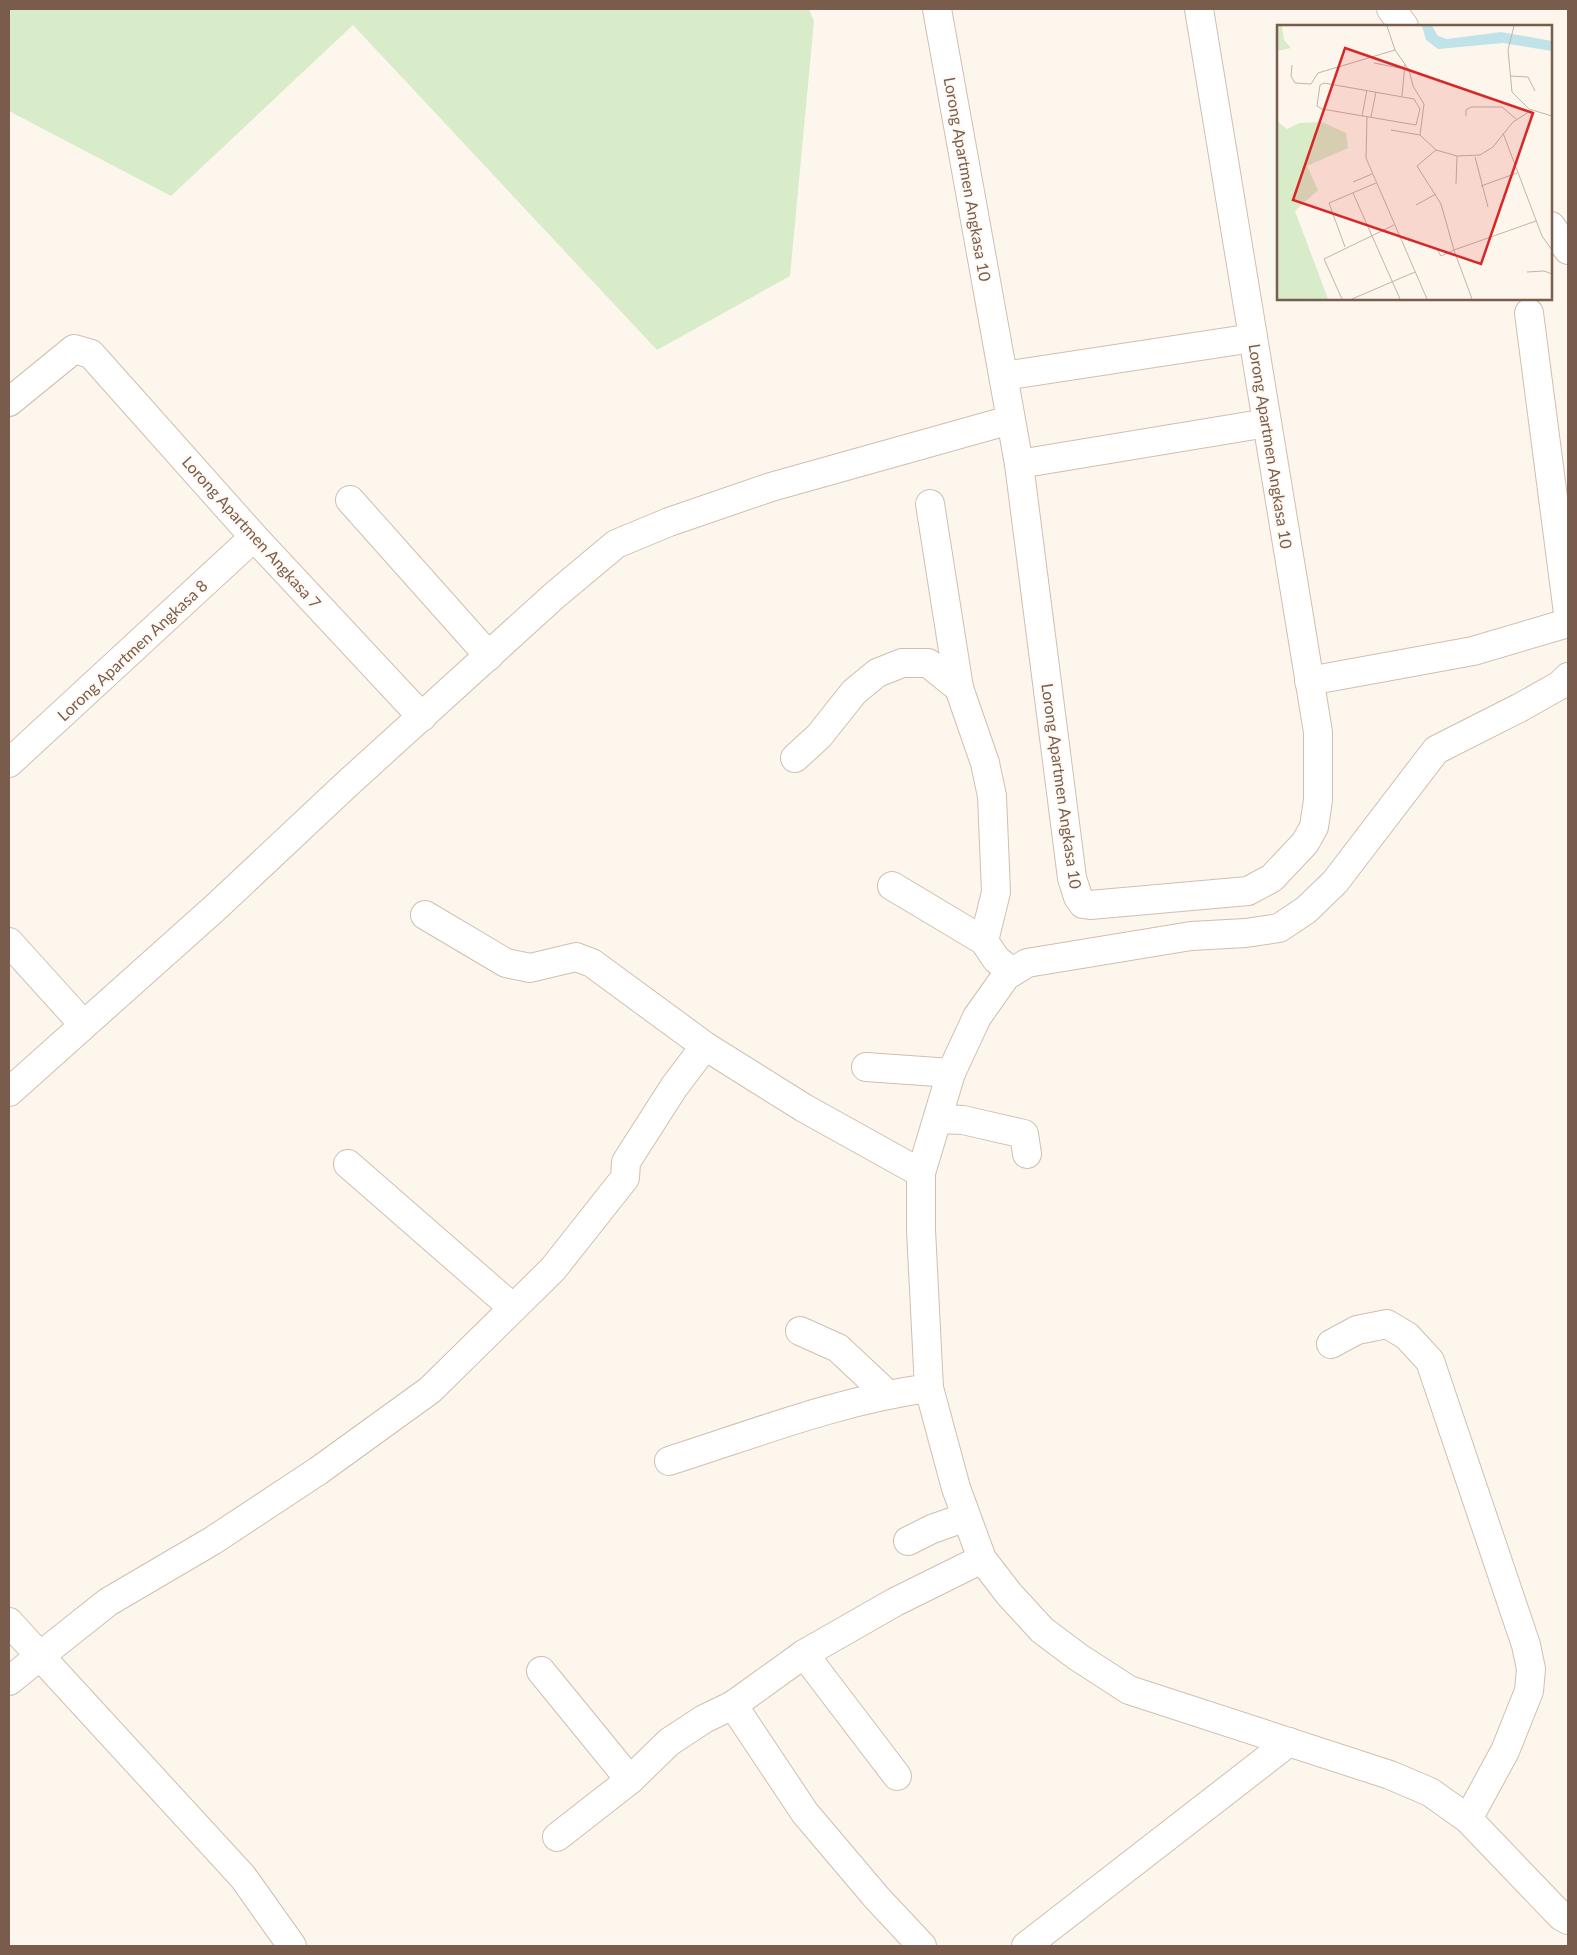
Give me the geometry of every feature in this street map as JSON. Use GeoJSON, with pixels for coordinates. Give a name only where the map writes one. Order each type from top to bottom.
{"type":"FeatureCollection","features":[{"type":"Feature","properties":{"kind":"street","name":"Lorong Apartmen Angkasa 10"},"geometry":{"type":"LineString","coordinates":[[937,9],[1019,464],[1072,878],[1078,897],[1083,904],[1248,891],[1272,878],[1305,843],[1314,827],[1318,800],[1318,732],[1266,423],[1200,9]]}},
{"type":"Feature","properties":{"kind":"street"},"geometry":{"type":"LineString","coordinates":[[1391,9],[1403,25]]}},
{"type":"Feature","properties":{"kind":"street"},"geometry":{"type":"LineString","coordinates":[[1552,227],[1568,250]]}},
{"type":"Feature","properties":{"kind":"street"},"geometry":{"type":"LineString","coordinates":[[1529,313],[1568,613]]}},
{"type":"Feature","properties":{"kind":"street"},"geometry":{"type":"LineString","coordinates":[[1004,376],[1253,338]]}},
{"type":"Feature","properties":{"kind":"street","name":"Lorong Apartmen Angkasa 7"},"geometry":{"type":"LineString","coordinates":[[9,402],[74,349],[82,349],[91,354],[254,536],[422,716]]}},
{"type":"Feature","properties":{"kind":"street"},"geometry":{"type":"LineString","coordinates":[[9,1092],[209,913],[422,716],[616,544],[669,522],[771,488],[1010,420]]}},
{"type":"Feature","properties":{"kind":"street"},"geometry":{"type":"LineString","coordinates":[[1019,464],[1266,423]]}},
{"type":"Feature","properties":{"kind":"street"},"geometry":{"type":"LineString","coordinates":[[350,500],[489,656]]}},
{"type":"Feature","properties":{"kind":"street"},"geometry":{"type":"LineString","coordinates":[[930,504],[959,688],[985,763],[992,796],[996,892],[984,941]]}},
{"type":"Feature","properties":{"kind":"street","name":"Lorong Apartmen Angkasa 8"},"geometry":{"type":"LineString","coordinates":[[9,763],[254,536]]}},
{"type":"Feature","properties":{"kind":"street"},"geometry":{"type":"LineString","coordinates":[[1309,681],[1473,651],[1568,623]]}},
{"type":"Feature","properties":{"kind":"street"},"geometry":{"type":"LineString","coordinates":[[795,758],[825,730],[854,692],[877,673],[902,663],[928,663],[959,688]]}},
{"type":"Feature","properties":{"kind":"street"},"geometry":{"type":"LineString","coordinates":[[1568,677],[1560,685],[1521,707],[1436,750],[1335,882],[1306,910],[1279,928],[1246,933],[1191,936],[1027,963],[1006,976],[992,993],[977,1017],[951,1073],[921,1173],[921,1230],[929,1388],[956,1488],[982,1559],[1009,1594],[1042,1630],[1078,1657],[1129,1690],[1390,1776],[1430,1792],[1468,1819],[1561,1916],[1568,1920]]}},
{"type":"Feature","properties":{"kind":"street"},"geometry":{"type":"LineString","coordinates":[[892,886],[984,941],[996,959],[1012,972]]}},
{"type":"Feature","properties":{"kind":"street"},"geometry":{"type":"LineString","coordinates":[[425,914],[506,963],[530,968],[576,957],[592,963],[705,1046],[804,1108],[921,1173]]}},
{"type":"Feature","properties":{"kind":"street"},"geometry":{"type":"LineString","coordinates":[[9,942],[83,1024]]}},
{"type":"Feature","properties":{"kind":"street"},"geometry":{"type":"LineString","coordinates":[[9,1681],[108,1602],[212,1542],[318,1471],[430,1390],[554,1269],[625,1178],[626,1162],[674,1087],[705,1046]]}},
{"type":"Feature","properties":{"kind":"street"},"geometry":{"type":"LineString","coordinates":[[866,1067],[951,1073]]}},
{"type":"Feature","properties":{"kind":"street"},"geometry":{"type":"LineString","coordinates":[[938,1120],[963,1120],[1024,1134],[1027,1154]]}},
{"type":"Feature","properties":{"kind":"street"},"geometry":{"type":"LineString","coordinates":[[348,1164],[513,1308]]}},
{"type":"Feature","properties":{"kind":"street"},"geometry":{"type":"LineString","coordinates":[[1331,1344],[1357,1330],[1387,1324],[1407,1336],[1430,1361],[1526,1646],[1531,1669],[1529,1691],[1505,1752],[1468,1819]]}},
{"type":"Feature","properties":{"kind":"street"},"geometry":{"type":"LineString","coordinates":[[800,1331],[838,1348],[886,1394]]}},
{"type":"Feature","properties":{"kind":"street"},"geometry":{"type":"LineString","coordinates":[[669,1461],[886,1394],[929,1388]]}},
{"type":"Feature","properties":{"kind":"street"},"geometry":{"type":"LineString","coordinates":[[908,1541],[932,1528],[966,1517]]}},
{"type":"Feature","properties":{"kind":"street"},"geometry":{"type":"LineString","coordinates":[[557,1837],[630,1780],[670,1742],[704,1719],[733,1705],[804,1654],[896,1602],[982,1559]]}},
{"type":"Feature","properties":{"kind":"street"},"geometry":{"type":"LineString","coordinates":[[9,1622],[243,1877],[292,1946]]}},
{"type":"Feature","properties":{"kind":"street"},"geometry":{"type":"LineString","coordinates":[[804,1654],[897,1776]]}},
{"type":"Feature","properties":{"kind":"street"},"geometry":{"type":"LineString","coordinates":[[540,1671],[630,1780]]}},
{"type":"Feature","properties":{"kind":"street"},"geometry":{"type":"LineString","coordinates":[[733,1705],[805,1812],[877,1898],[922,1946]]}},
{"type":"Feature","properties":{"kind":"street"},"geometry":{"type":"LineString","coordinates":[[1026,1946],[1289,1742]]}},
{"type":"Feature","properties":{"kind":"green space"},"geometry":{"type":"Polygon","coordinates":[[[9,9],[809,9],[814,21],[790,276],[657,350],[353,25],[171,196],[9,111],[9,9]]]}}]}
